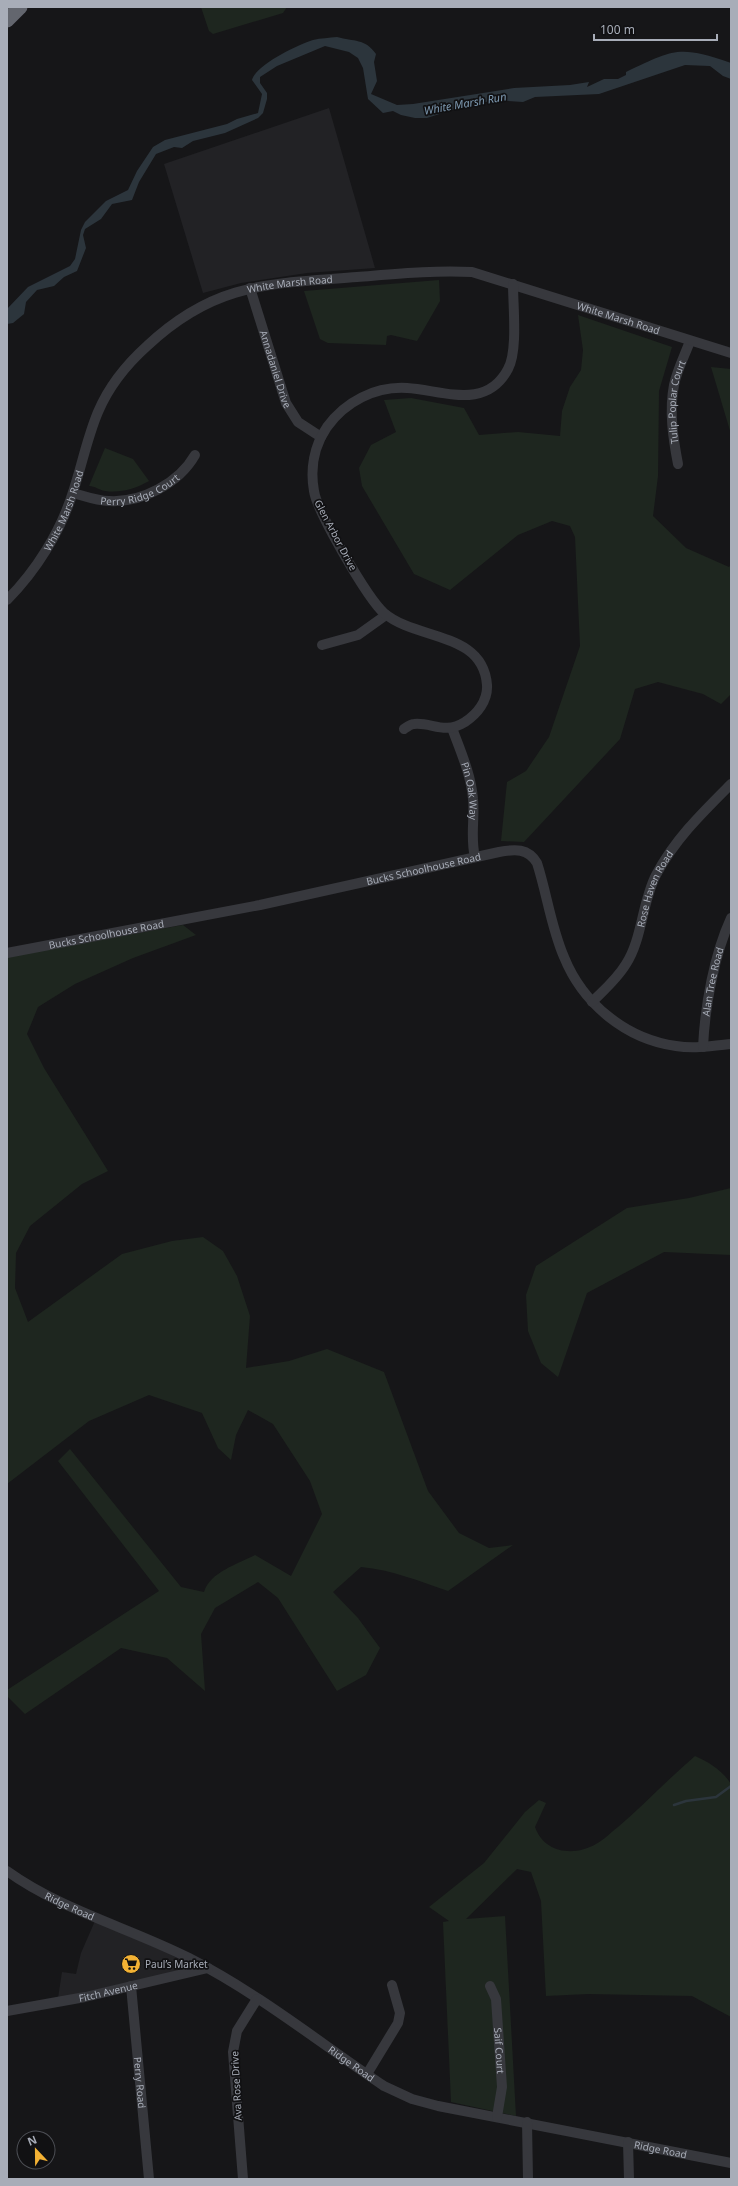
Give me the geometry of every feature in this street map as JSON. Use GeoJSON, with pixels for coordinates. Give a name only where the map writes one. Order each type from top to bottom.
{"type":"FeatureCollection","features":[{"type":"Feature","properties":{"kind":"highway"},"geometry":{"type":"LineString","coordinates":[[7,20],[20,7]]}},
{"type":"Feature","properties":{"kind":"street","name":"White Marsh Road"},"geometry":{"type":"LineString","coordinates":[[7,600],[39,560],[54,536],[73,493],[98,412],[114,383],[126,367],[162,332],[190,311],[219,297],[250,288],[305,281],[452,271],[472,272],[731,353]]}},
{"type":"Feature","properties":{"kind":"street","name":"Glen Arbor Drive"},"geometry":{"type":"LineString","coordinates":[[452,728],[468,720],[481,707],[487,689],[486,675],[481,663],[470,650],[460,644],[411,628],[386,615],[370,597],[322,514],[314,494],[312,468],[321,437],[335,417],[350,404],[363,396],[380,390],[406,388],[452,396],[466,396],[480,394],[491,388],[508,370],[513,356],[513,284]]}},
{"type":"Feature","properties":{"kind":"street","name":"Annadaniel Drive"},"geometry":{"type":"LineString","coordinates":[[250,288],[286,403],[298,422],[321,437]]}},
{"type":"Feature","properties":{"kind":"street","name":"Tulip Poplar Court"},"geometry":{"type":"LineString","coordinates":[[678,464],[673,437],[672,407],[674,383],[690,341]]}},
{"type":"Feature","properties":{"kind":"street","name":"Perry Ridge Court"},"geometry":{"type":"LineString","coordinates":[[73,493],[107,501],[121,501],[134,498],[160,487],[178,477],[188,467],[195,455]]}},
{"type":"Feature","properties":{"kind":"street"},"geometry":{"type":"LineString","coordinates":[[322,646],[358,635],[386,615]]}},
{"type":"Feature","properties":{"kind":"street"},"geometry":{"type":"LineString","coordinates":[[404,729],[414,724],[437,728],[452,728]]}},
{"type":"Feature","properties":{"kind":"street","name":"Pin Oak Way"},"geometry":{"type":"LineString","coordinates":[[452,728],[467,772],[473,797],[472,848],[475,857]]}},
{"type":"Feature","properties":{"kind":"street","name":"Rose Haven Road"},"geometry":{"type":"LineString","coordinates":[[592,1002],[610,985],[627,963],[636,939],[648,892],[669,852],[684,832],[731,784]]}},
{"type":"Feature","properties":{"kind":"street","name":"Bucks Schoolhouse Road"},"geometry":{"type":"LineString","coordinates":[[7,952],[260,905],[496,852],[521,850],[529,853],[535,860],[564,958],[577,982],[592,1002],[616,1022],[636,1034],[676,1046],[703,1047],[731,1044]]}},
{"type":"Feature","properties":{"kind":"street","name":"Alan Tree Road"},"geometry":{"type":"LineString","coordinates":[[703,1047],[705,1022],[713,981],[723,938],[731,918]]}},
{"type":"Feature","properties":{"kind":"street","name":"Ridge Road"},"geometry":{"type":"LineString","coordinates":[[7,1871],[44,1893],[151,1940],[208,1968],[257,1998],[367,2074],[389,2088],[412,2099],[731,2163]]}},
{"type":"Feature","properties":{"kind":"street","name":"Fitch Avenue"},"geometry":{"type":"LineString","coordinates":[[7,2011],[131,1986],[208,1968]]}},
{"type":"Feature","properties":{"kind":"street"},"geometry":{"type":"LineString","coordinates":[[367,2074],[398,2023],[400,2013],[392,1985]]}},
{"type":"Feature","properties":{"kind":"street","name":"Perry Road"},"geometry":{"type":"LineString","coordinates":[[131,1986],[149,2179]]}},
{"type":"Feature","properties":{"kind":"street","name":"Saif Court"},"geometry":{"type":"LineString","coordinates":[[490,1986],[496,1999],[502,2087],[497,2117]]}},
{"type":"Feature","properties":{"kind":"street","name":"Ava Rose Drive"},"geometry":{"type":"LineString","coordinates":[[243,2179],[233,2052],[237,2031],[257,1998]]}},
{"type":"Feature","properties":{"kind":"street"},"geometry":{"type":"LineString","coordinates":[[527,2122],[528,2179]]}},
{"type":"Feature","properties":{"kind":"street"},"geometry":{"type":"LineString","coordinates":[[628,2142],[629,2179]]}},
{"type":"Feature","properties":{"kind":"shaded area"},"geometry":{"type":"Polygon","coordinates":[[[201,7],[287,7],[283,13],[213,34],[209,31],[201,7]]]}},
{"type":"Feature","properties":{"kind":"shaded area"},"geometry":{"type":"Polygon","coordinates":[[[329,108],[375,268],[307,273],[241,283],[203,293],[164,164],[329,108]]]}},
{"type":"Feature","properties":{"kind":"shaded area"},"geometry":{"type":"Polygon","coordinates":[[[439,280],[440,301],[417,341],[391,335],[387,336],[386,345],[328,343],[320,339],[304,291],[439,280]]]}},
{"type":"Feature","properties":{"kind":"shaded area"},"geometry":{"type":"Polygon","coordinates":[[[578,315],[672,347],[659,391],[658,476],[653,516],[686,548],[729,567],[731,565],[731,694],[721,704],[703,694],[658,682],[635,689],[620,739],[524,842],[501,841],[507,782],[526,771],[549,737],[580,646],[575,537],[570,526],[552,521],[518,535],[450,590],[414,574],[362,486],[359,468],[371,445],[396,432],[384,400],[411,398],[464,408],[479,435],[518,432],[560,436],[562,411],[570,387],[581,370],[583,350],[578,315]]]}},
{"type":"Feature","properties":{"kind":"shaded area"},"geometry":{"type":"Polygon","coordinates":[[[711,367],[731,369],[731,434],[711,367]]]}},
{"type":"Feature","properties":{"kind":"shaded area"},"geometry":{"type":"Polygon","coordinates":[[[105,448],[133,459],[149,481],[122,491],[105,491],[89,486],[105,448]]]}},
{"type":"Feature","properties":{"kind":"shaded area"},"geometry":{"type":"Polygon","coordinates":[[[183,925],[196,935],[133,958],[75,984],[38,1007],[27,1034],[44,1068],[108,1171],[82,1184],[30,1226],[16,1253],[15,1288],[28,1322],[122,1254],[172,1241],[203,1237],[223,1251],[237,1276],[250,1316],[246,1368],[289,1361],[327,1349],[384,1372],[428,1491],[459,1533],[489,1548],[513,1545],[448,1591],[395,1573],[361,1567],[333,1592],[358,1618],[380,1648],[366,1675],[337,1691],[278,1598],[258,1582],[215,1608],[201,1634],[205,1691],[167,1658],[121,1648],[25,1714],[7,1696],[7,1690],[159,1591],[58,1461],[70,1449],[181,1587],[204,1592],[207,1585],[218,1574],[225,1569],[255,1555],[291,1576],[322,1514],[310,1481],[273,1424],[248,1410],[236,1435],[231,1460],[218,1448],[202,1413],[149,1395],[89,1421],[7,1484],[7,957],[183,925]]]}},
{"type":"Feature","properties":{"kind":"shaded area"},"geometry":{"type":"Polygon","coordinates":[[[731,1188],[731,1255],[664,1252],[587,1293],[558,1377],[541,1363],[528,1331],[526,1295],[536,1266],[627,1208],[689,1198],[731,1188]]]}},
{"type":"Feature","properties":{"kind":"shaded area"},"geometry":{"type":"Polygon","coordinates":[[[695,1756],[715,1767],[728,1779],[731,1784],[731,2017],[692,1996],[588,1994],[546,1996],[541,1901],[531,1872],[517,1869],[466,1919],[505,1916],[516,2116],[451,2102],[443,1922],[449,1921],[429,1907],[484,1863],[525,1812],[539,1800],[546,1803],[535,1827],[539,1836],[545,1842],[552,1847],[561,1850],[569,1851],[587,1848],[602,1840],[618,1827],[695,1756]]]}},
{"type":"Feature","properties":{"kind":"shaded area"},"geometry":{"type":"Polygon","coordinates":[[[95,1921],[179,1959],[180,1967],[176,1972],[58,1998],[62,1972],[76,1974],[81,1953],[95,1921]]]}},
{"type":"Feature","properties":{"kind":"water","name":"White Marsh Run"},"geometry":{"type":"Polygon","coordinates":[[[337,37],[359,41],[368,45],[372,49],[376,54],[374,62],[377,81],[371,94],[397,105],[413,104],[514,88],[570,85],[589,82],[587,87],[604,79],[618,79],[626,75],[626,72],[655,58],[677,52],[688,52],[714,57],[731,63],[731,79],[723,76],[710,66],[685,65],[599,94],[535,97],[523,102],[495,100],[458,108],[427,118],[415,118],[401,115],[393,111],[383,113],[368,99],[363,68],[358,58],[349,52],[325,46],[277,66],[260,77],[260,83],[267,93],[267,99],[263,113],[258,118],[225,133],[193,141],[182,148],[174,147],[156,154],[139,182],[132,200],[112,204],[101,219],[85,229],[83,235],[86,248],[77,271],[64,277],[54,286],[37,290],[26,302],[24,314],[13,323],[7,324],[7,309],[28,287],[70,266],[75,259],[81,230],[85,222],[106,201],[128,190],[137,171],[153,147],[165,140],[227,124],[237,119],[258,113],[262,94],[252,80],[261,68],[278,56],[306,43],[316,39],[337,37]]]}},
{"type":"Feature","properties":{"kind":"waterway"},"geometry":{"type":"LineString","coordinates":[[674,1805],[686,1801],[716,1797],[731,1786]]}},
{"type":"Feature","properties":{"kind":"place","name":"Paul’s Market"},"geometry":{"type":"Point","coordinates":[131,1964]}}]}
